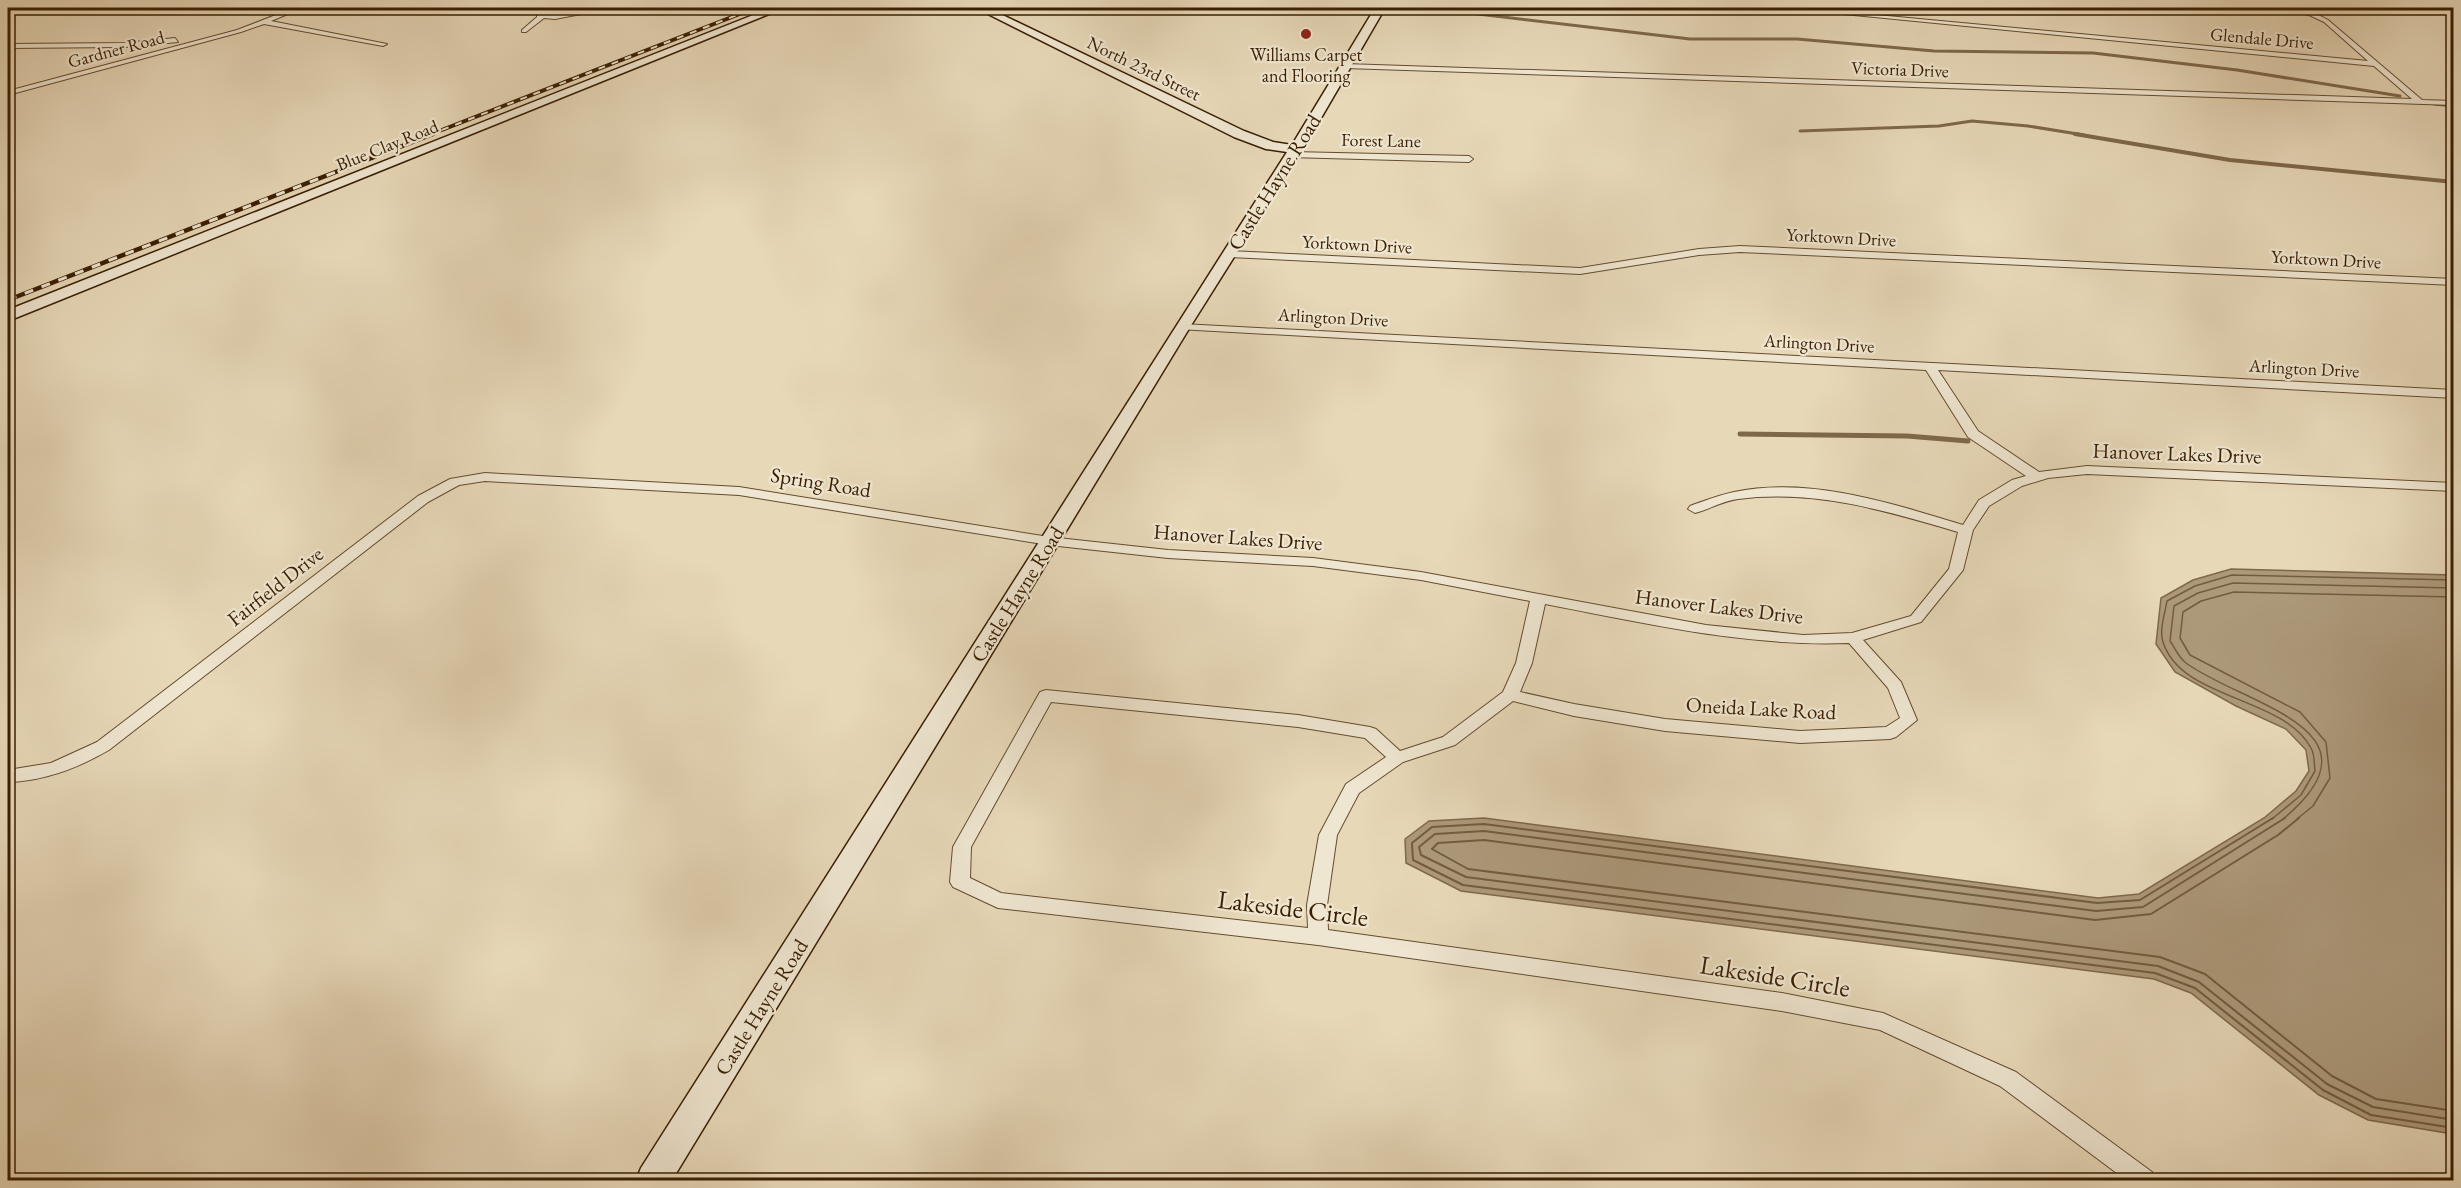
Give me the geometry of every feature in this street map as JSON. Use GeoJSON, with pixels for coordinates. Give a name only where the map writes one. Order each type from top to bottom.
{"type":"FeatureCollection","features":[{"type":"Feature","properties":{"kind":"main road","name":"Blue Clay Road"},"geometry":{"type":"LineString","coordinates":[[8,316],[779,8]]}},
{"type":"Feature","properties":{"kind":"main road","name":"North 23rd Street"},"geometry":{"type":"LineString","coordinates":[[981,8],[1239,134],[1294,152]]}},
{"type":"Feature","properties":{"kind":"main road","name":"Castle Hayne Road"},"geometry":{"type":"LineString","coordinates":[[653,1180],[1182,327],[1311,125],[1380,8]]}},
{"type":"Feature","properties":{"kind":"main road"},"geometry":{"type":"LineString","coordinates":[[1239,134],[1271,137],[1311,125]]}},
{"type":"Feature","properties":{"kind":"street","name":"Gardner Road"},"geometry":{"type":"LineString","coordinates":[[8,93],[261,24],[300,8]]}},
{"type":"Feature","properties":{"kind":"street"},"geometry":{"type":"LineString","coordinates":[[524,31],[545,10],[570,15],[580,12],[582,8]]}},
{"type":"Feature","properties":{"kind":"street","name":"Glendale Drive"},"geometry":{"type":"LineString","coordinates":[[1786,8],[2376,64]]}},
{"type":"Feature","properties":{"kind":"street"},"geometry":{"type":"LineString","coordinates":[[2281,8],[2305,12],[2326,21],[2419,101]]}},
{"type":"Feature","properties":{"kind":"street"},"geometry":{"type":"LineString","coordinates":[[2305,12],[2323,8]]}},
{"type":"Feature","properties":{"kind":"street"},"geometry":{"type":"LineString","coordinates":[[48,47],[159,42],[261,24],[383,44]]}},
{"type":"Feature","properties":{"kind":"street"},"geometry":{"type":"LineString","coordinates":[[8,46],[162,52]]}},
{"type":"Feature","properties":{"kind":"street","name":"Victoria Drive"},"geometry":{"type":"LineString","coordinates":[[1345,66],[2454,103]]}},
{"type":"Feature","properties":{"kind":"street","name":"Forest Lane"},"geometry":{"type":"LineString","coordinates":[[1294,152],[1469,159]]}},
{"type":"Feature","properties":{"kind":"street","name":"Yorktown Drive"},"geometry":{"type":"LineString","coordinates":[[1229,254],[1572,271],[1616,267],[1693,251],[1740,249],[2454,282]]}},
{"type":"Feature","properties":{"kind":"street","name":"Arlington Drive"},"geometry":{"type":"LineString","coordinates":[[1182,327],[2454,394]]}},
{"type":"Feature","properties":{"kind":"street"},"geometry":{"type":"LineString","coordinates":[[1930,367],[1973,434],[1992,449],[2037,477]]}},
{"type":"Feature","properties":{"kind":"street","name":"Hanover Lakes Drive"},"geometry":{"type":"LineString","coordinates":[[1049,541],[1168,554],[1313,562],[1421,576],[1706,630],[1803,639],[1853,638],[1916,619],[1956,570],[1966,530],[1984,503],[2017,483],[2037,477],[2087,470],[2454,487]]}},
{"type":"Feature","properties":{"kind":"street","name":"Fairfield Drive"},"geometry":{"type":"LineString","coordinates":[[8,776],[24,775],[66,764],[103,746],[423,499],[446,485],[485,477],[584,482]]}},
{"type":"Feature","properties":{"kind":"street","name":"Spring Road"},"geometry":{"type":"LineString","coordinates":[[584,482],[739,491],[1049,541]]}},
{"type":"Feature","properties":{"kind":"street"},"geometry":{"type":"LineString","coordinates":[[1695,509],[1737,495],[1768,492],[1815,495],[1880,505],[1966,530]]}},
{"type":"Feature","properties":{"kind":"street"},"geometry":{"type":"LineString","coordinates":[[1318,938],[1317,905],[1328,835],[1352,789],[1397,758],[1449,741],[1510,695],[1524,663],[1538,600]]}},
{"type":"Feature","properties":{"kind":"street","name":"Oneida Lake Road"},"geometry":{"type":"LineString","coordinates":[[1510,695],[1574,710],[1665,725],[1800,737],[1890,733],[1909,720],[1895,686],[1853,638]]}},
{"type":"Feature","properties":{"kind":"street","name":"Lakeside Circle"},"geometry":{"type":"LineString","coordinates":[[1397,758],[1370,733],[1298,721],[1046,696],[962,847],[960,882],[998,900],[1318,938],[1782,1002],[1883,1022],[2008,1078],[2144,1180]]}},
{"type":"Feature","properties":{"kind":"water"},"geometry":{"type":"Polygon","coordinates":[[[2231,569],[2453,575],[2453,1134],[2368,1120],[2319,1095],[2191,993],[2154,979],[1461,891],[1406,863],[1405,839],[1429,821],[1484,818],[2098,898],[2139,894],[2264,818],[2296,791],[2309,771],[2306,750],[2286,729],[2236,706],[2175,672],[2156,644],[2161,598],[2193,580],[2231,569]]]}},
{"type":"Feature","properties":{"kind":"waterway"},"geometry":{"type":"LineString","coordinates":[[1461,12],[1690,39],[1797,39],[1934,51],[2093,53],[2237,70],[2400,96]]}},
{"type":"Feature","properties":{"kind":"waterway"},"geometry":{"type":"LineString","coordinates":[[2434,104],[2454,106]]}},
{"type":"Feature","properties":{"kind":"waterway"},"geometry":{"type":"LineString","coordinates":[[1800,131],[1939,126],[1972,121],[2028,126],[2084,135]]}},
{"type":"Feature","properties":{"kind":"waterway"},"geometry":{"type":"LineString","coordinates":[[2075,134],[2230,160],[2454,182]]}},
{"type":"Feature","properties":{"kind":"waterway"},"geometry":{"type":"LineString","coordinates":[[1740,434],[1907,436],[1968,441]]}},
{"type":"Feature","properties":{"kind":"railway"},"geometry":{"type":"LineString","coordinates":[[429,135],[755,8]]}},
{"type":"Feature","properties":{"kind":"railway"},"geometry":{"type":"LineString","coordinates":[[8,300],[433,134]]}},
{"type":"Feature","properties":{"kind":"place","name":"Williams Carpet and Flooring"},"geometry":{"type":"Point","coordinates":[1306,34]}}]}
